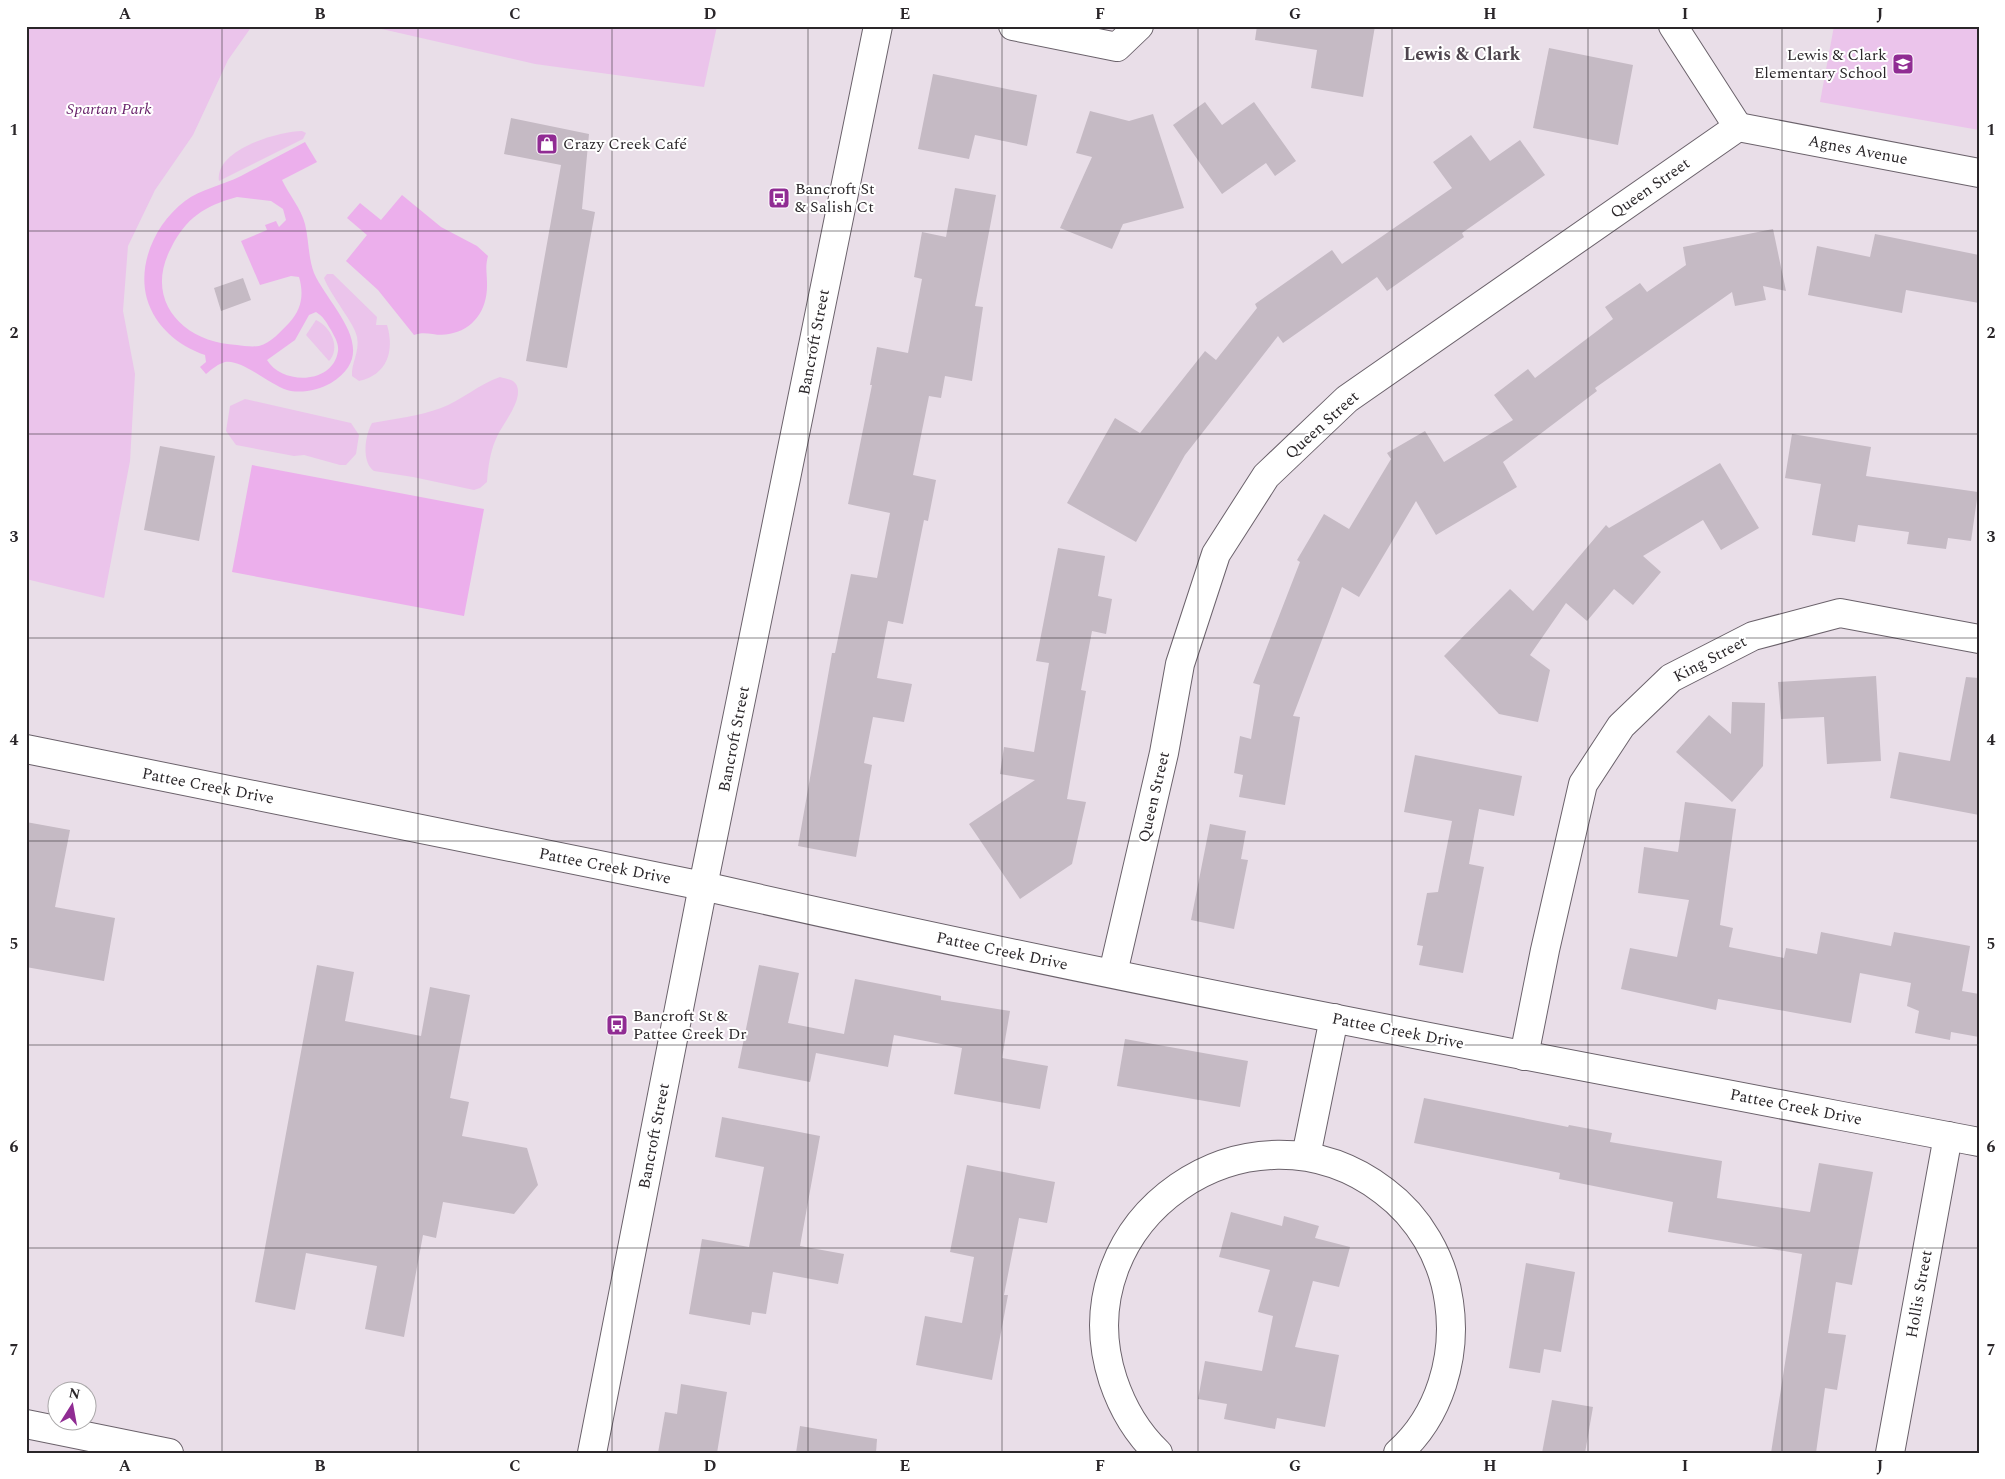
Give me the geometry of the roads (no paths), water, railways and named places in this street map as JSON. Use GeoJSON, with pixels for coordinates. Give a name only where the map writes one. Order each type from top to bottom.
{"type":"FeatureCollection","features":[{"type":"Feature","properties":{"kind":"street","name":"Bancroft Street"},"geometry":{"type":"LineString","coordinates":[[592,1453],[703,886],[878,26]]}},
{"type":"Feature","properties":{"kind":"street"},"geometry":{"type":"LineString","coordinates":[[1013,26],[1117,47],[1139,26]]}},
{"type":"Feature","properties":{"kind":"street"},"geometry":{"type":"LineString","coordinates":[[1673,26],[1738,127]]}},
{"type":"Feature","properties":{"kind":"street","name":"Agnes Avenue"},"geometry":{"type":"LineString","coordinates":[[1738,127],[1979,173]]}},
{"type":"Feature","properties":{"kind":"street","name":"Queen Street"},"geometry":{"type":"LineString","coordinates":[[1113,973],[1164,753],[1180,664],[1216,554],[1266,476],[1347,399],[1738,127]]}},
{"type":"Feature","properties":{"kind":"street","name":"King Street"},"geometry":{"type":"LineString","coordinates":[[1524,1056],[1545,950],[1583,784],[1621,726],[1671,678],[1753,636],[1840,613],[1979,639]]}},
{"type":"Feature","properties":{"kind":"street","name":"Pattee Creek Drive"},"geometry":{"type":"LineString","coordinates":[[26,750],[703,886],[1334,1018],[1979,1142]]}},
{"type":"Feature","properties":{"kind":"street"},"geometry":{"type":"LineString","coordinates":[[1306,1156],[1334,1018]]}},
{"type":"Feature","properties":{"kind":"street","name":"Hollis Street"},"geometry":{"type":"LineString","coordinates":[[1890,1453],[1948,1136]]}},
{"type":"Feature","properties":{"kind":"street"},"geometry":{"type":"LineString","coordinates":[[1158,1453],[1127,1413],[1117,1393],[1106,1350],[1105,1306],[1114,1272],[1124,1248],[1142,1220],[1174,1188],[1204,1171],[1254,1156],[1306,1156],[1356,1173],[1391,1196],[1413,1219],[1427,1239],[1444,1276],[1451,1314],[1451,1336],[1445,1375],[1440,1391],[1423,1424],[1398,1453]]}},
{"type":"Feature","properties":{"kind":"street"},"geometry":{"type":"LineString","coordinates":[[26,1424],[121,1448],[169,1453]]}},
{"type":"Feature","properties":{"kind":"place","name":"Lewis & Clark Elementary School"},"geometry":{"type":"Point","coordinates":[1903,64]}},
{"type":"Feature","properties":{"kind":"place","name":"Crazy Creek Café"},"geometry":{"type":"Point","coordinates":[547,144]}},
{"type":"Feature","properties":{"kind":"place","name":"Bancroft St & Salish Ct"},"geometry":{"type":"Point","coordinates":[779,198]}},
{"type":"Feature","properties":{"kind":"place","name":"Bancroft St & Pattee Creek Dr"},"geometry":{"type":"Point","coordinates":[617,1025]}},
{"type":"Feature","properties":{"kind":"district","name":"Lewis & Clark"},"geometry":{"type":"Point","coordinates":[1462,54]}},
{"type":"Feature","properties":{"kind":"park label","name":"Spartan Park"},"geometry":{"type":"Point","coordinates":[109,109]}}]}
